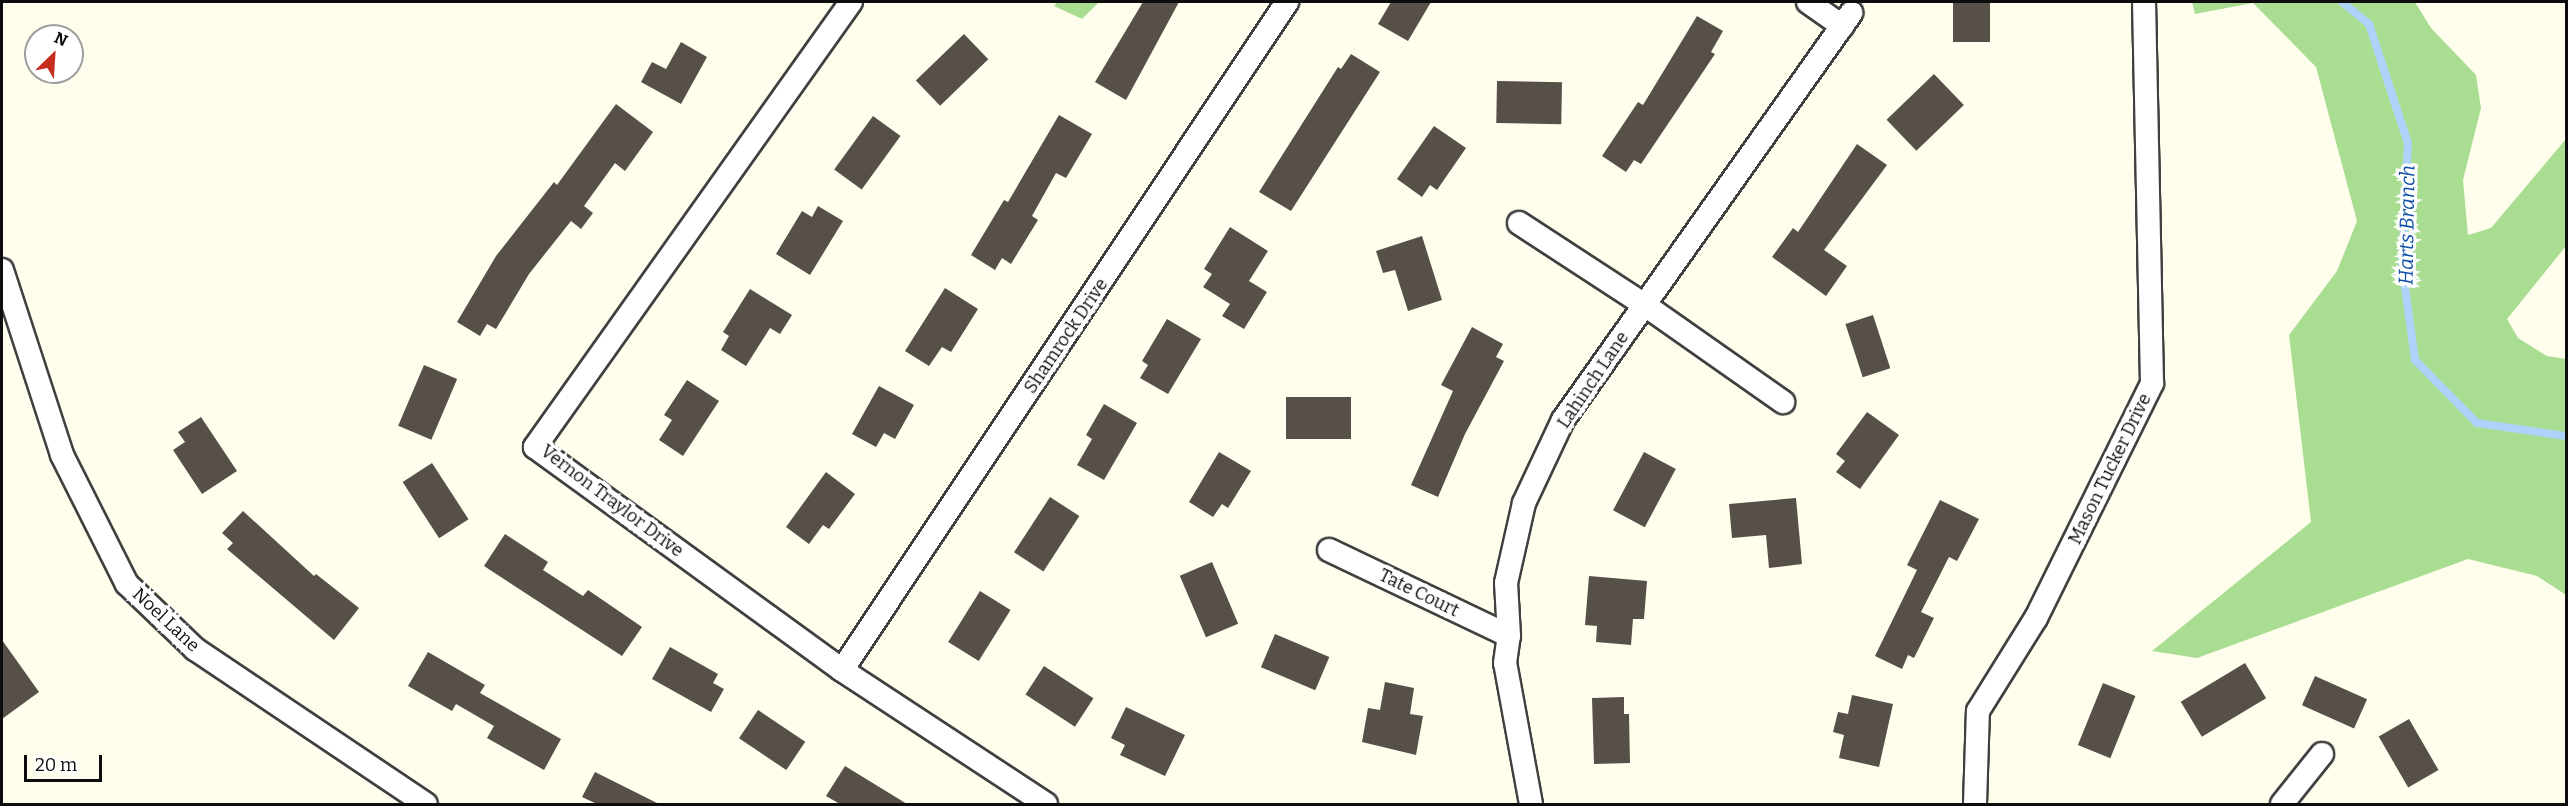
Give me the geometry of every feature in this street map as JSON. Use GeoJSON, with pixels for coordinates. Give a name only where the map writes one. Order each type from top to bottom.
{"type":"FeatureCollection","features":[{"type":"Feature","properties":{"kind":"street","name":"Vernon Traylor Drive"},"geometry":{"type":"LineString","coordinates":[[851,2],[535,447],[842,670],[1046,804]]}},
{"type":"Feature","properties":{"kind":"street","name":"Shamrock Drive"},"geometry":{"type":"LineString","coordinates":[[842,670],[1287,2]]}},
{"type":"Feature","properties":{"kind":"street","name":"Lahinch Lane"},"geometry":{"type":"LineString","coordinates":[[1531,804],[1505,663],[1509,636],[1506,583],[1524,503],[1563,420],[1846,20],[1808,2]]}},
{"type":"Feature","properties":{"kind":"street","name":"Mason Tucker Drive"},"geometry":{"type":"LineString","coordinates":[[1975,804],[1978,711],[2036,618],[2152,383],[2144,2]]}},
{"type":"Feature","properties":{"kind":"street"},"geometry":{"type":"LineString","coordinates":[[1519,223],[1645,305],[1783,402]]}},
{"type":"Feature","properties":{"kind":"street","name":"Noel Lane"},"geometry":{"type":"LineString","coordinates":[[2,270],[62,455],[127,584],[195,649],[426,804]]}},
{"type":"Feature","properties":{"kind":"street","name":"Tate Court"},"geometry":{"type":"LineString","coordinates":[[1329,550],[1509,636]]}},
{"type":"Feature","properties":{"kind":"street"},"geometry":{"type":"LineString","coordinates":[[2282,804],[2322,754]]}},
{"type":"Feature","properties":{"kind":"green space"},"geometry":{"type":"Polygon","coordinates":[[[1057,2],[1099,2],[1082,19],[1054,6],[1057,2]]]}},
{"type":"Feature","properties":{"kind":"green space"},"geometry":{"type":"Polygon","coordinates":[[[2192,2],[2415,2],[2431,28],[2476,75],[2481,108],[2463,180],[2468,235],[2491,228],[2566,139],[2566,246],[2507,319],[2518,338],[2547,356],[2566,359],[2566,595],[2537,576],[2468,559],[2197,658],[2152,651],[2311,522],[2289,335],[2337,271],[2357,221],[2316,67],[2253,3],[2195,14],[2192,2]]]}},
{"type":"Feature","properties":{"kind":"building"},"geometry":{"type":"Polygon","coordinates":[[[1143,2],[1179,2],[1126,100],[1095,82],[1143,2]]]}},
{"type":"Feature","properties":{"kind":"building"},"geometry":{"type":"Polygon","coordinates":[[[1391,2],[1431,2],[1408,41],[1378,24],[1391,2]]]}},
{"type":"Feature","properties":{"kind":"building"},"geometry":{"type":"Polygon","coordinates":[[[1953,2],[1990,2],[1990,42],[1953,42],[1953,2]]]}},
{"type":"Feature","properties":{"kind":"building"},"geometry":{"type":"Polygon","coordinates":[[[1697,16],[1723,31],[1711,52],[1715,54],[1641,164],[1634,160],[1626,172],[1602,156],[1638,102],[1643,105],[1697,16]]]}},
{"type":"Feature","properties":{"kind":"building"},"geometry":{"type":"Polygon","coordinates":[[[964,34],[988,59],[940,106],[916,81],[964,34]]]}},
{"type":"Feature","properties":{"kind":"building"},"geometry":{"type":"Polygon","coordinates":[[[681,42],[707,57],[681,104],[641,82],[652,62],[666,69],[681,42]]]}},
{"type":"Feature","properties":{"kind":"building"},"geometry":{"type":"Polygon","coordinates":[[[1351,54],[1380,72],[1291,211],[1259,192],[1338,67],[1341,69],[1351,54]]]}},
{"type":"Feature","properties":{"kind":"building"},"geometry":{"type":"Polygon","coordinates":[[[1934,74],[1964,105],[1916,151],[1887,120],[1934,74]]]}},
{"type":"Feature","properties":{"kind":"building"},"geometry":{"type":"Polygon","coordinates":[[[1497,81],[1562,82],[1561,124],[1496,123],[1497,81]]]}},
{"type":"Feature","properties":{"kind":"building"},"geometry":{"type":"Polygon","coordinates":[[[616,104],[653,132],[625,171],[615,163],[584,206],[593,213],[581,229],[571,221],[529,274],[496,329],[487,324],[480,336],[457,322],[496,256],[554,182],[557,185],[616,104]]]}},
{"type":"Feature","properties":{"kind":"building"},"geometry":{"type":"Polygon","coordinates":[[[1059,115],[1092,134],[1066,178],[1056,173],[1032,216],[1038,220],[1011,264],[1002,258],[995,270],[971,255],[1004,200],[1008,202],[1059,115]]]}},
{"type":"Feature","properties":{"kind":"building"},"geometry":{"type":"Polygon","coordinates":[[[873,116],[901,136],[862,189],[834,169],[873,116]]]}},
{"type":"Feature","properties":{"kind":"building"},"geometry":{"type":"Polygon","coordinates":[[[1434,126],[1466,148],[1437,190],[1430,185],[1422,197],[1397,179],[1434,126]]]}},
{"type":"Feature","properties":{"kind":"building"},"geometry":{"type":"Polygon","coordinates":[[[1857,144],[1887,165],[1824,250],[1847,266],[1826,296],[1772,257],[1793,228],[1798,232],[1857,144]]]}},
{"type":"Feature","properties":{"kind":"building"},"geometry":{"type":"Polygon","coordinates":[[[818,206],[843,221],[810,275],[776,254],[802,211],[812,217],[818,206]]]}},
{"type":"Feature","properties":{"kind":"building"},"geometry":{"type":"Polygon","coordinates":[[[1230,227],[1268,251],[1249,281],[1267,292],[1244,329],[1222,316],[1230,304],[1203,287],[1212,274],[1204,269],[1230,227]]]}},
{"type":"Feature","properties":{"kind":"building"},"geometry":{"type":"Polygon","coordinates":[[[1422,236],[1442,300],[1408,311],[1395,270],[1383,273],[1376,251],[1422,236]]]}},
{"type":"Feature","properties":{"kind":"building"},"geometry":{"type":"Polygon","coordinates":[[[945,288],[978,309],[951,352],[942,347],[929,366],[905,351],[945,288]]]}},
{"type":"Feature","properties":{"kind":"building"},"geometry":{"type":"Polygon","coordinates":[[[750,289],[792,315],[780,334],[770,328],[746,366],[721,350],[729,336],[723,332],[750,289]]]}},
{"type":"Feature","properties":{"kind":"building"},"geometry":{"type":"Polygon","coordinates":[[[1873,315],[1890,368],[1863,377],[1845,324],[1873,315]]]}},
{"type":"Feature","properties":{"kind":"building"},"geometry":{"type":"Polygon","coordinates":[[[1167,319],[1201,339],[1168,394],[1140,378],[1148,365],[1142,361],[1167,319]]]}},
{"type":"Feature","properties":{"kind":"building"},"geometry":{"type":"Polygon","coordinates":[[[1472,327],[1503,344],[1496,357],[1504,361],[1465,434],[1438,497],[1411,485],[1453,391],[1441,385],[1472,327]]]}},
{"type":"Feature","properties":{"kind":"building"},"geometry":{"type":"Polygon","coordinates":[[[424,365],[457,379],[431,440],[398,426],[424,365]]]}},
{"type":"Feature","properties":{"kind":"building"},"geometry":{"type":"Polygon","coordinates":[[[687,380],[719,401],[683,456],[659,440],[672,420],[664,415],[687,380]]]}},
{"type":"Feature","properties":{"kind":"building"},"geometry":{"type":"Polygon","coordinates":[[[879,386],[914,405],[895,439],[884,433],[876,447],[852,434],[879,386]]]}},
{"type":"Feature","properties":{"kind":"building"},"geometry":{"type":"Polygon","coordinates":[[[1286,397],[1351,397],[1351,439],[1286,439],[1286,397]]]}},
{"type":"Feature","properties":{"kind":"building"},"geometry":{"type":"Polygon","coordinates":[[[1104,404],[1137,423],[1104,480],[1077,465],[1092,439],[1086,435],[1104,404]]]}},
{"type":"Feature","properties":{"kind":"building"},"geometry":{"type":"Polygon","coordinates":[[[1867,412],[1899,435],[1860,489],[1836,472],[1845,461],[1836,454],[1867,412]]]}},
{"type":"Feature","properties":{"kind":"building"},"geometry":{"type":"Polygon","coordinates":[[[201,417],[237,471],[202,494],[173,450],[185,442],[178,432],[201,417]]]}},
{"type":"Feature","properties":{"kind":"building"},"geometry":{"type":"Polygon","coordinates":[[[1219,452],[1251,471],[1228,508],[1222,504],[1213,517],[1189,502],[1219,452]]]}},
{"type":"Feature","properties":{"kind":"building"},"geometry":{"type":"Polygon","coordinates":[[[1644,452],[1676,469],[1645,527],[1613,510],[1644,452]]]}},
{"type":"Feature","properties":{"kind":"building"},"geometry":{"type":"Polygon","coordinates":[[[432,463],[468,519],[439,538],[403,482],[432,463]]]}},
{"type":"Feature","properties":{"kind":"building"},"geometry":{"type":"Polygon","coordinates":[[[826,472],[855,494],[829,529],[823,525],[809,544],[786,527],[826,472]]]}},
{"type":"Feature","properties":{"kind":"building"},"geometry":{"type":"Polygon","coordinates":[[[1050,497],[1079,516],[1043,571],[1014,552],[1050,497]]]}},
{"type":"Feature","properties":{"kind":"building"},"geometry":{"type":"Polygon","coordinates":[[[1796,498],[1802,564],[1769,568],[1766,535],[1732,538],[1729,504],[1796,498]]]}},
{"type":"Feature","properties":{"kind":"building"},"geometry":{"type":"Polygon","coordinates":[[[1940,500],[1979,519],[1957,561],[1949,557],[1921,612],[1934,618],[1914,658],[1908,655],[1902,669],[1875,656],[1917,570],[1907,565],[1940,500]]]}},
{"type":"Feature","properties":{"kind":"building"},"geometry":{"type":"Polygon","coordinates":[[[243,511],[314,576],[316,574],[359,608],[334,640],[227,549],[233,543],[222,533],[243,511]]]}},
{"type":"Feature","properties":{"kind":"building"},"geometry":{"type":"Polygon","coordinates":[[[505,534],[548,562],[543,570],[583,596],[588,590],[642,627],[622,656],[484,566],[505,534]]]}},
{"type":"Feature","properties":{"kind":"building"},"geometry":{"type":"Polygon","coordinates":[[[1212,562],[1238,624],[1206,637],[1180,576],[1212,562]]]}},
{"type":"Feature","properties":{"kind":"building"},"geometry":{"type":"Polygon","coordinates":[[[1589,576],[1647,581],[1644,619],[1633,619],[1631,645],[1596,642],[1597,626],[1585,625],[1589,576]]]}},
{"type":"Feature","properties":{"kind":"building"},"geometry":{"type":"Polygon","coordinates":[[[980,591],[1011,610],[979,661],[948,642],[980,591]]]}},
{"type":"Feature","properties":{"kind":"building"},"geometry":{"type":"Polygon","coordinates":[[[1275,634],[1329,657],[1315,690],[1261,667],[1275,634]]]}},
{"type":"Feature","properties":{"kind":"building"},"geometry":{"type":"Polygon","coordinates":[[[2,640],[39,692],[2,719],[2,640]]]}},
{"type":"Feature","properties":{"kind":"building"},"geometry":{"type":"Polygon","coordinates":[[[670,647],[718,674],[713,683],[724,689],[711,712],[652,679],[670,647]]]}},
{"type":"Feature","properties":{"kind":"building"},"geometry":{"type":"Polygon","coordinates":[[[428,652],[485,685],[480,693],[561,739],[544,770],[487,738],[494,726],[456,704],[452,711],[408,686],[428,652]]]}},
{"type":"Feature","properties":{"kind":"building"},"geometry":{"type":"Polygon","coordinates":[[[2245,663],[2266,698],[2202,737],[2181,702],[2245,663]]]}},
{"type":"Feature","properties":{"kind":"building"},"geometry":{"type":"Polygon","coordinates":[[[1044,666],[1093,698],[1075,727],[1025,695],[1044,666]]]}},
{"type":"Feature","properties":{"kind":"building"},"geometry":{"type":"Polygon","coordinates":[[[2315,676],[2367,699],[2354,728],[2302,705],[2315,676]]]}},
{"type":"Feature","properties":{"kind":"building"},"geometry":{"type":"Polygon","coordinates":[[[1385,682],[1414,688],[1410,714],[1423,716],[1416,755],[1362,742],[1368,708],[1380,710],[1385,682]]]}},
{"type":"Feature","properties":{"kind":"building"},"geometry":{"type":"Polygon","coordinates":[[[2103,683],[2135,696],[2110,758],[2078,745],[2103,683]]]}},
{"type":"Feature","properties":{"kind":"building"},"geometry":{"type":"Polygon","coordinates":[[[1852,695],[1893,704],[1879,767],[1839,758],[1844,735],[1833,732],[1838,712],[1848,714],[1852,695]]]}},
{"type":"Feature","properties":{"kind":"building"},"geometry":{"type":"Polygon","coordinates":[[[1624,697],[1624,714],[1629,714],[1630,763],[1594,764],[1592,698],[1624,697]]]}},
{"type":"Feature","properties":{"kind":"building"},"geometry":{"type":"Polygon","coordinates":[[[1126,707],[1185,735],[1165,776],[1120,755],[1125,745],[1111,738],[1126,707]]]}},
{"type":"Feature","properties":{"kind":"building"},"geometry":{"type":"Polygon","coordinates":[[[758,710],[805,742],[786,770],[739,738],[758,710]]]}},
{"type":"Feature","properties":{"kind":"building"},"geometry":{"type":"Polygon","coordinates":[[[2409,719],[2438,770],[2408,788],[2379,736],[2409,719]]]}},
{"type":"Feature","properties":{"kind":"building"},"geometry":{"type":"Polygon","coordinates":[[[845,766],[907,804],[840,804],[826,796],[845,766]]]}},
{"type":"Feature","properties":{"kind":"building"},"geometry":{"type":"Polygon","coordinates":[[[595,772],[659,804],[597,804],[582,797],[595,772]]]}},
{"type":"Feature","properties":{"kind":"waterway","name":"Harts Branch"},"geometry":{"type":"LineString","coordinates":[[2342,2],[2369,24],[2408,143],[2402,265],[2415,360],[2477,423],[2566,436]]}}]}
